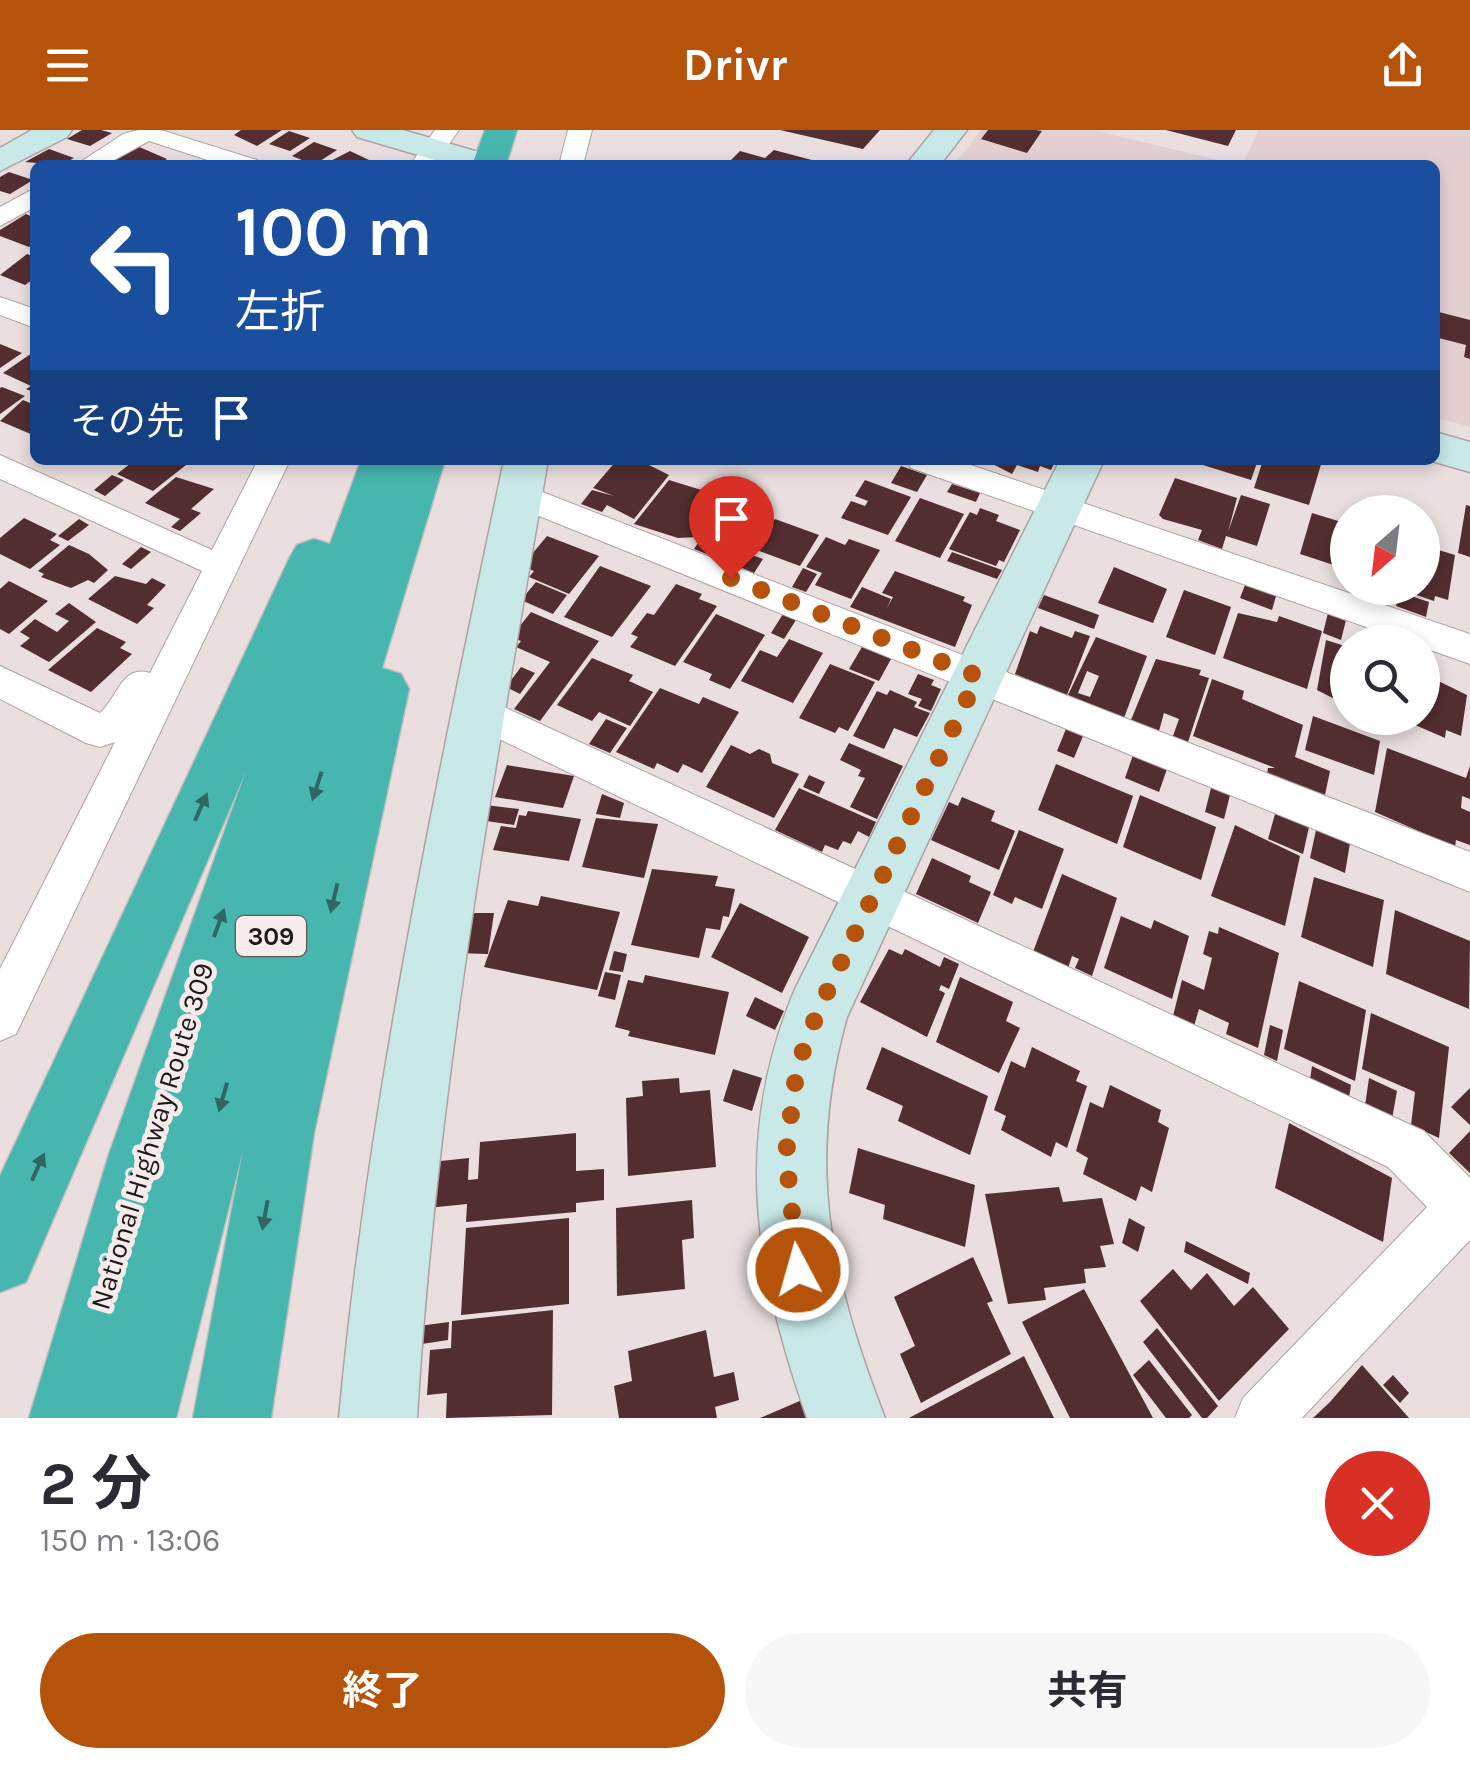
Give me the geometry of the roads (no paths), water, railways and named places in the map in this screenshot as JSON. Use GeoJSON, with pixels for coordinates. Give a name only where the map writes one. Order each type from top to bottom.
{"type":"FeatureCollection","features":[{"type":"Feature","properties":{"kind":"highway"},"geometry":{"type":"LineString","coordinates":[[457,155],[501,130]]}},
{"type":"Feature","properties":{"kind":"highway"},"geometry":{"type":"LineString","coordinates":[[522,160],[531,130]]}},
{"type":"Feature","properties":{"kind":"highway"},"geometry":{"type":"LineString","coordinates":[[0,1256],[354,465]]}},
{"type":"Feature","properties":{"kind":"highway","name":"National Highway Route 309"},"geometry":{"type":"LineString","coordinates":[[68,1418],[142,1154],[206,960],[381,465]]}},
{"type":"Feature","properties":{"kind":"highway","name":"National Highway Route 309"},"geometry":{"type":"LineString","coordinates":[[137,1418],[182,1234],[263,962],[423,465]]}},
{"type":"Feature","properties":{"kind":"highway","name":"309"},"geometry":{"type":"LineString","coordinates":[[232,1418],[280,1132],[386,676],[424,465]]}},
{"type":"Feature","properties":{"kind":"street"},"geometry":{"type":"LineString","coordinates":[[0,161],[56,130]]}},
{"type":"Feature","properties":{"kind":"street"},"geometry":{"type":"LineString","coordinates":[[368,130],[457,155]]}},
{"type":"Feature","properties":{"kind":"street"},"geometry":{"type":"LineString","coordinates":[[573,160],[580,130]]}},
{"type":"Feature","properties":{"kind":"street"},"geometry":{"type":"LineString","coordinates":[[927,160],[951,130]]}},
{"type":"Feature","properties":{"kind":"street"},"geometry":{"type":"LineString","coordinates":[[96,160],[143,132],[232,160]]}},
{"type":"Feature","properties":{"kind":"street"},"geometry":{"type":"LineString","coordinates":[[0,218],[30,199]]}},
{"type":"Feature","properties":{"kind":"street"},"geometry":{"type":"LineString","coordinates":[[0,305],[30,317]]}},
{"type":"Feature","properties":{"kind":"street"},"geometry":{"type":"LineString","coordinates":[[1440,448],[1470,457]]}},
{"type":"Feature","properties":{"kind":"street"},"geometry":{"type":"LineString","coordinates":[[0,682],[86,728],[112,728],[131,704],[247,465]]}},
{"type":"Feature","properties":{"kind":"street"},"geometry":{"type":"LineString","coordinates":[[0,1018],[272,465]]}},
{"type":"Feature","properties":{"kind":"street"},"geometry":{"type":"LineString","coordinates":[[937,465],[1470,649]]}},
{"type":"Feature","properties":{"kind":"street"},"geometry":{"type":"LineString","coordinates":[[846,1418],[798,1270],[786,1154],[797,1067],[818,1011],[1080,465]]}},
{"type":"Feature","properties":{"kind":"street"},"geometry":{"type":"LineString","coordinates":[[0,466],[200,559]]}},
{"type":"Feature","properties":{"kind":"street"},"geometry":{"type":"LineString","coordinates":[[378,1418],[395,1224],[423,1008],[446,868],[480,712],[523,477],[978,676],[1470,872]]}},
{"type":"Feature","properties":{"kind":"street"},"geometry":{"type":"LineString","coordinates":[[480,712],[1406,1149],[1466,1210],[1263,1418]]}}]}
